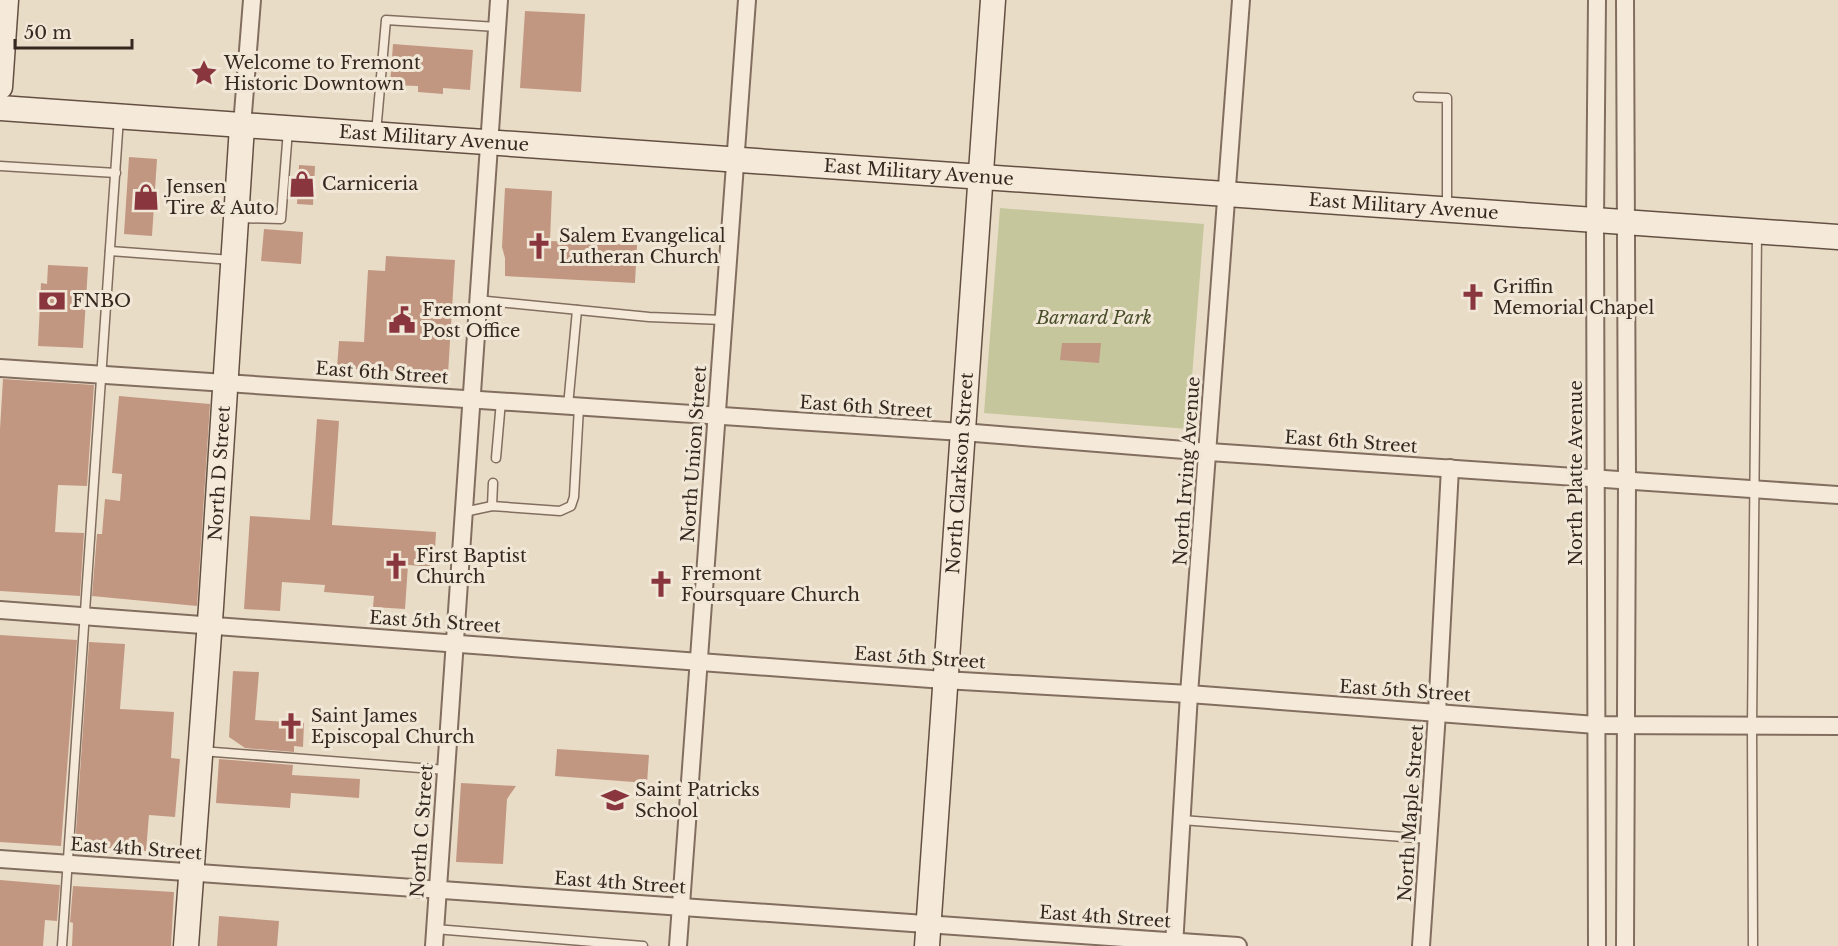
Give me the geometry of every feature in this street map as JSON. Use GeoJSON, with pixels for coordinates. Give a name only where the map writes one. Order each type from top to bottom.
{"type":"FeatureCollection","features":[{"type":"Feature","properties":{"kind":"main road"},"geometry":{"type":"LineString","coordinates":[[0,87],[6,0]]}},
{"type":"Feature","properties":{"kind":"main road","name":"North Clarkson Street"},"geometry":{"type":"LineString","coordinates":[[927,935],[993,0]]}},
{"type":"Feature","properties":{"kind":"main road","name":"East Military Avenue"},"geometry":{"type":"LineString","coordinates":[[0,108],[1838,237]]}},
{"type":"Feature","properties":{"kind":"main road","name":"North D Street"},"geometry":{"type":"LineString","coordinates":[[186,946],[242,126]]}},
{"type":"Feature","properties":{"kind":"street","name":"North D Street"},"geometry":{"type":"LineString","coordinates":[[242,126],[252,0]]}},
{"type":"Feature","properties":{"kind":"street","name":"North C Street"},"geometry":{"type":"LineString","coordinates":[[434,946],[499,0]]}},
{"type":"Feature","properties":{"kind":"street","name":"North Union Street"},"geometry":{"type":"LineString","coordinates":[[678,946],[747,0]]}},
{"type":"Feature","properties":{"kind":"street","name":"North Irving Avenue"},"geometry":{"type":"LineString","coordinates":[[1174,944],[1241,0]]}},
{"type":"Feature","properties":{"kind":"street","name":"North Platte Avenue"},"geometry":{"type":"LineString","coordinates":[[1597,0],[1595,221],[1597,946]]}},
{"type":"Feature","properties":{"kind":"street"},"geometry":{"type":"LineString","coordinates":[[1625,0],[1628,480],[1626,946]]}},
{"type":"Feature","properties":{"kind":"street","name":"East 6th Street"},"geometry":{"type":"LineString","coordinates":[[0,368],[962,432],[1209,452],[1838,495]]}},
{"type":"Feature","properties":{"kind":"street","name":"North Maple Street"},"geometry":{"type":"LineString","coordinates":[[1422,946],[1450,468]]}},
{"type":"Feature","properties":{"kind":"street","name":"East 5th Street"},"geometry":{"type":"LineString","coordinates":[[0,610],[944,680],[1190,694],[1596,725],[1838,726]]}},
{"type":"Feature","properties":{"kind":"street","name":"East 4th Street"},"geometry":{"type":"LineString","coordinates":[[0,859],[681,907],[927,935],[1238,946]]}},
{"type":"Feature","properties":{"kind":"lane"},"geometry":{"type":"LineString","coordinates":[[376,135],[386,20],[496,27]]}},
{"type":"Feature","properties":{"kind":"lane"},"geometry":{"type":"LineString","coordinates":[[1418,97],[1447,98],[1447,210]]}},
{"type":"Feature","properties":{"kind":"lane"},"geometry":{"type":"LineString","coordinates":[[62,946],[83,616],[120,117]]}},
{"type":"Feature","properties":{"kind":"lane"},"geometry":{"type":"LineString","coordinates":[[236,218],[281,219],[288,129]]}},
{"type":"Feature","properties":{"kind":"lane"},"geometry":{"type":"LineString","coordinates":[[0,166],[116,173]]}},
{"type":"Feature","properties":{"kind":"lane"},"geometry":{"type":"LineString","coordinates":[[1753,946],[1752,727],[1757,232]]}},
{"type":"Feature","properties":{"kind":"lane"},"geometry":{"type":"LineString","coordinates":[[110,251],[233,260]]}},
{"type":"Feature","properties":{"kind":"lane"},"geometry":{"type":"LineString","coordinates":[[477,300],[649,317],[723,320]]}},
{"type":"Feature","properties":{"kind":"lane"},"geometry":{"type":"LineString","coordinates":[[464,512],[492,506],[560,511],[571,506],[574,497],[577,310]]}},
{"type":"Feature","properties":{"kind":"lane"},"geometry":{"type":"LineString","coordinates":[[496,458],[501,401]]}},
{"type":"Feature","properties":{"kind":"lane"},"geometry":{"type":"LineString","coordinates":[[492,506],[493,483]]}},
{"type":"Feature","properties":{"kind":"lane"},"geometry":{"type":"LineString","coordinates":[[199,751],[446,770]]}},
{"type":"Feature","properties":{"kind":"lane"},"geometry":{"type":"LineString","coordinates":[[1182,820],[1429,839]]}},
{"type":"Feature","properties":{"kind":"lane"},"geometry":{"type":"LineString","coordinates":[[435,928],[643,946]]}},
{"type":"Feature","properties":{"kind":"green space","name":"Barnard Park"},"geometry":{"type":"Polygon","coordinates":[[[1000,208],[1204,224],[1188,429],[984,413],[1000,208]]]}},
{"type":"Feature","properties":{"kind":"building"},"geometry":{"type":"Polygon","coordinates":[[[525,11],[585,14],[581,92],[520,88],[525,11]]]}},
{"type":"Feature","properties":{"kind":"building"},"geometry":{"type":"Polygon","coordinates":[[[393,44],[473,50],[470,90],[443,88],[443,94],[418,92],[418,86],[390,85],[393,44]]]}},
{"type":"Feature","properties":{"kind":"building"},"geometry":{"type":"Polygon","coordinates":[[[129,157],[157,159],[152,236],[124,234],[129,157]]]}},
{"type":"Feature","properties":{"kind":"building"},"geometry":{"type":"Polygon","coordinates":[[[299,165],[315,166],[313,205],[297,204],[299,165]]]}},
{"type":"Feature","properties":{"kind":"building"},"geometry":{"type":"Polygon","coordinates":[[[505,188],[552,191],[550,241],[637,245],[635,283],[505,276],[505,258],[502,247],[505,188]]]}},
{"type":"Feature","properties":{"kind":"building"},"geometry":{"type":"Polygon","coordinates":[[[264,229],[303,232],[301,264],[261,261],[264,229]]]}},
{"type":"Feature","properties":{"kind":"building"},"geometry":{"type":"Polygon","coordinates":[[[386,256],[455,260],[448,374],[337,368],[339,341],[364,342],[368,270],[385,271],[386,256]]]}},
{"type":"Feature","properties":{"kind":"building"},"geometry":{"type":"Polygon","coordinates":[[[48,265],[88,267],[83,348],[38,346],[41,283],[47,284],[48,265]]]}},
{"type":"Feature","properties":{"kind":"building"},"geometry":{"type":"Polygon","coordinates":[[[1062,343],[1101,343],[1099,363],[1060,360],[1062,343]]]}},
{"type":"Feature","properties":{"kind":"building"},"geometry":{"type":"Polygon","coordinates":[[[3,379],[94,385],[87,486],[58,485],[55,532],[84,533],[80,596],[0,591],[0,429],[3,379]]]}},
{"type":"Feature","properties":{"kind":"building"},"geometry":{"type":"Polygon","coordinates":[[[119,396],[210,404],[197,606],[92,596],[97,534],[102,534],[105,499],[120,501],[122,474],[112,473],[119,396]]]}},
{"type":"Feature","properties":{"kind":"building"},"geometry":{"type":"Polygon","coordinates":[[[317,419],[339,421],[332,525],[436,532],[434,567],[408,565],[405,609],[373,607],[374,596],[324,592],[325,585],[282,582],[280,611],[244,609],[250,516],[310,520],[317,419]]]}},
{"type":"Feature","properties":{"kind":"building"},"geometry":{"type":"Polygon","coordinates":[[[0,635],[77,640],[61,846],[0,842],[0,635]]]}},
{"type":"Feature","properties":{"kind":"building"},"geometry":{"type":"Polygon","coordinates":[[[89,642],[125,644],[120,709],[174,712],[171,758],[180,759],[175,817],[149,815],[146,851],[75,845],[89,642]]]}},
{"type":"Feature","properties":{"kind":"building"},"geometry":{"type":"Polygon","coordinates":[[[233,671],[259,672],[255,720],[304,723],[303,747],[294,746],[294,752],[245,748],[229,737],[233,671]]]}},
{"type":"Feature","properties":{"kind":"building"},"geometry":{"type":"Polygon","coordinates":[[[557,749],[649,755],[647,783],[555,776],[557,749]]]}},
{"type":"Feature","properties":{"kind":"building"},"geometry":{"type":"Polygon","coordinates":[[[219,759],[293,765],[292,775],[360,779],[359,798],[291,793],[290,808],[216,803],[219,759]]]}},
{"type":"Feature","properties":{"kind":"building"},"geometry":{"type":"Polygon","coordinates":[[[461,783],[516,786],[507,799],[503,864],[456,862],[461,783]]]}},
{"type":"Feature","properties":{"kind":"building"},"geometry":{"type":"Polygon","coordinates":[[[0,880],[60,885],[57,921],[45,920],[43,946],[0,946],[0,880]]]}},
{"type":"Feature","properties":{"kind":"building"},"geometry":{"type":"Polygon","coordinates":[[[73,886],[174,892],[171,946],[72,946],[73,923],[70,922],[73,886]]]}},
{"type":"Feature","properties":{"kind":"building"},"geometry":{"type":"Polygon","coordinates":[[[219,916],[279,921],[277,946],[217,946],[219,916]]]}},
{"type":"Feature","properties":{"kind":"place","name":"Welcome to Fremont Historic Downtown"},"geometry":{"type":"Point","coordinates":[204,73]}},
{"type":"Feature","properties":{"kind":"place","name":"Carniceria"},"geometry":{"type":"Point","coordinates":[302,184]}},
{"type":"Feature","properties":{"kind":"place","name":"Jensen Tire & Auto"},"geometry":{"type":"Point","coordinates":[146,197]}},
{"type":"Feature","properties":{"kind":"place","name":"Salem Evangelical Lutheran Church"},"geometry":{"type":"Point","coordinates":[539,246]}},
{"type":"Feature","properties":{"kind":"place","name":"Griffin Memorial Chapel"},"geometry":{"type":"Point","coordinates":[1473,297]}},
{"type":"Feature","properties":{"kind":"place","name":"FNBO"},"geometry":{"type":"Point","coordinates":[52,301]}},
{"type":"Feature","properties":{"kind":"place","name":"Fremont Post Office"},"geometry":{"type":"Point","coordinates":[402,320]}},
{"type":"Feature","properties":{"kind":"place","name":"First Baptist Church"},"geometry":{"type":"Point","coordinates":[396,566]}},
{"type":"Feature","properties":{"kind":"place","name":"Fremont Foursquare Church"},"geometry":{"type":"Point","coordinates":[661,584]}},
{"type":"Feature","properties":{"kind":"place","name":"Saint James Episcopal Church"},"geometry":{"type":"Point","coordinates":[291,726]}},
{"type":"Feature","properties":{"kind":"place","name":"Saint Patricks School"},"geometry":{"type":"Point","coordinates":[615,800]}}]}
